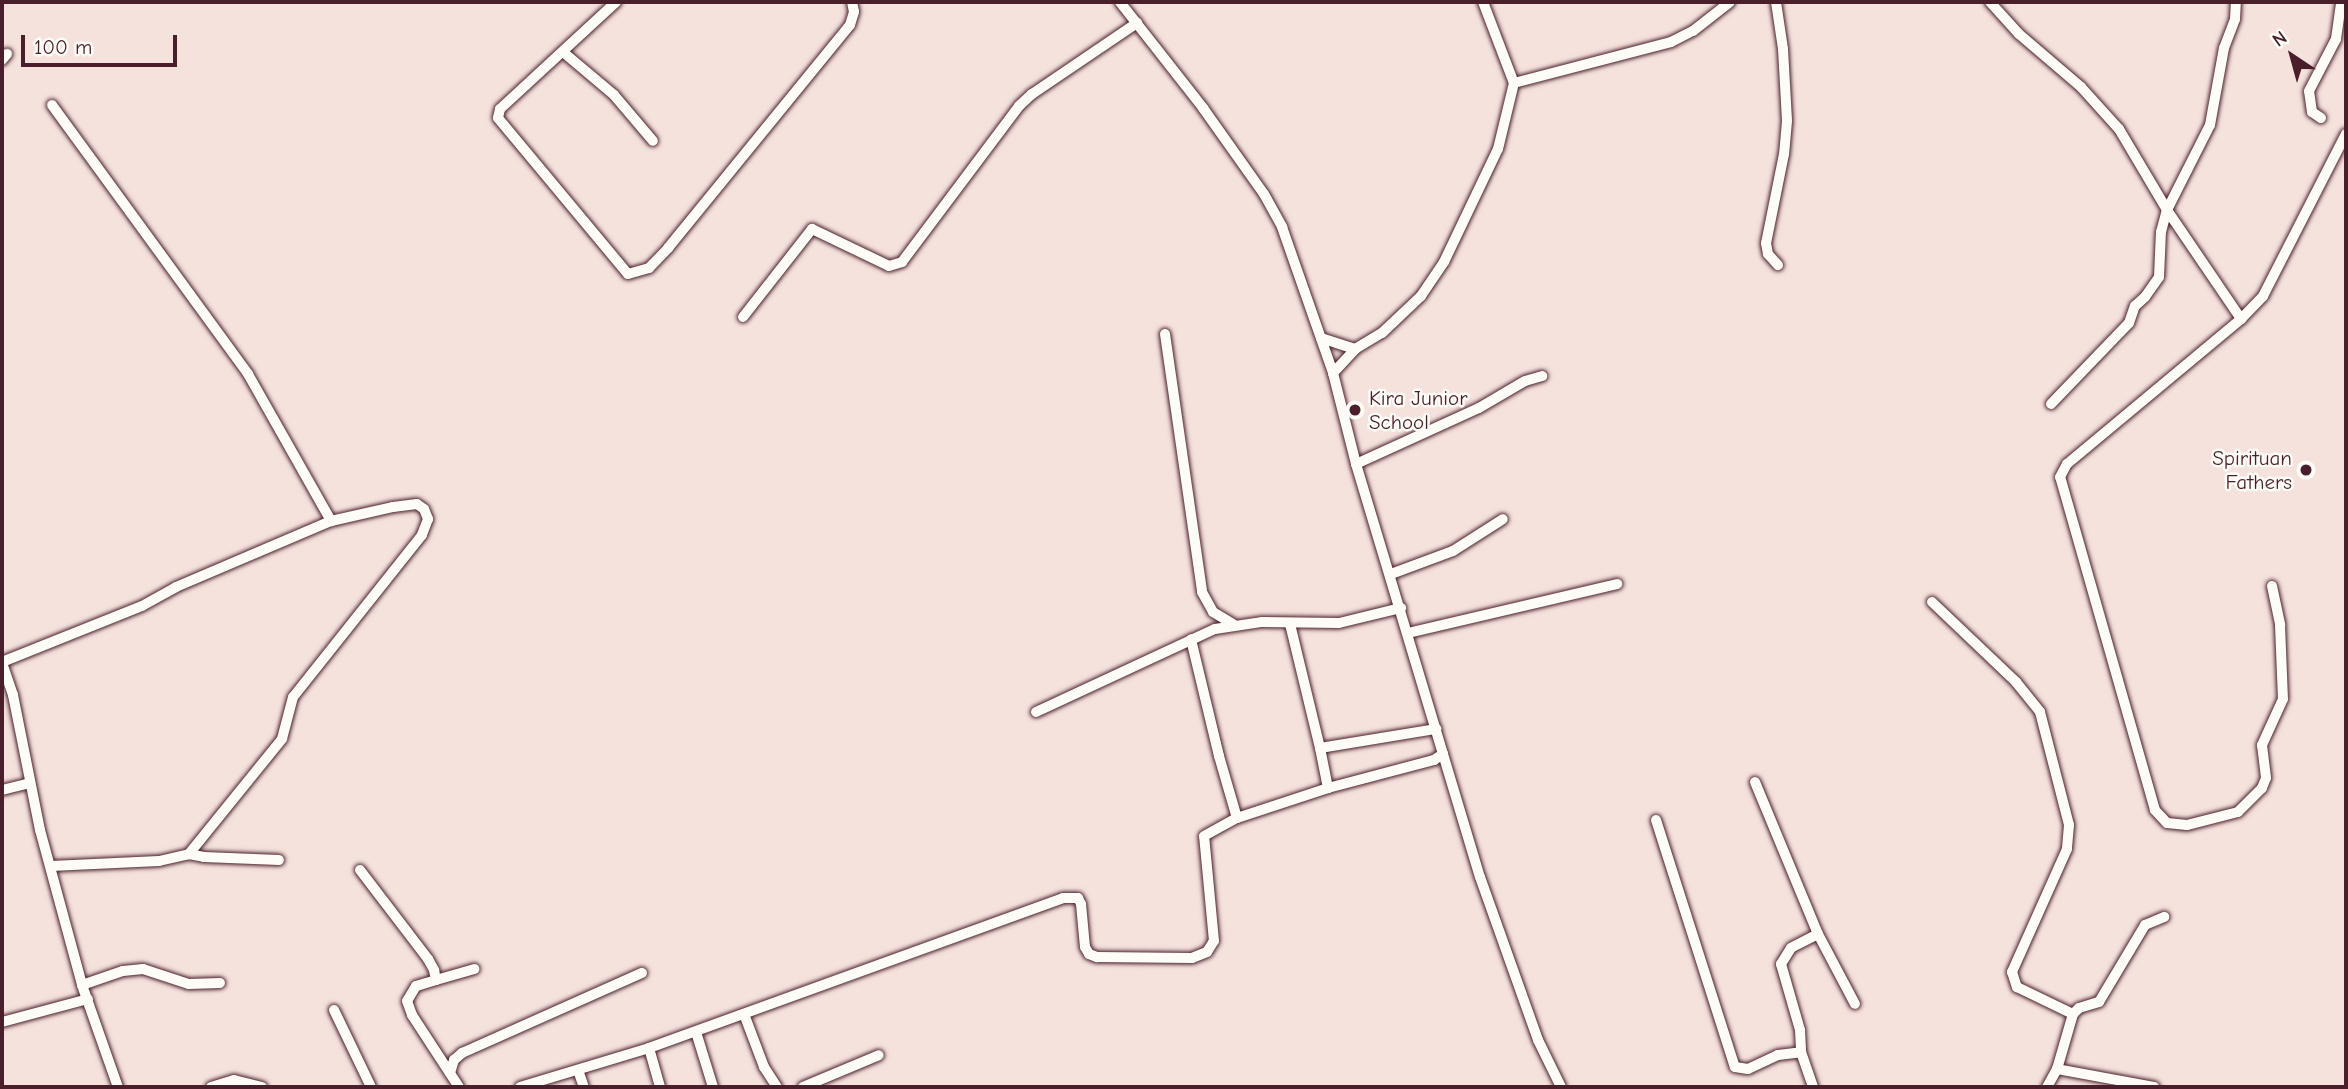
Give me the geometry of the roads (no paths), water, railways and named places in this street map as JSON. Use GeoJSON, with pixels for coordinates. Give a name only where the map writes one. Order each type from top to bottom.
{"type":"FeatureCollection","features":[{"type":"Feature","properties":{"kind":"street"},"geometry":{"type":"LineString","coordinates":[[616,2],[500,109],[498,118],[623,270],[635,274],[649,268],[668,248],[850,25],[854,12],[852,2]]}},
{"type":"Feature","properties":{"kind":"street"},"geometry":{"type":"LineString","coordinates":[[1120,2],[1203,108],[1273,210],[1333,373],[1356,464],[1480,877],[1538,1040],[1561,1087]]}},
{"type":"Feature","properties":{"kind":"street"},"geometry":{"type":"LineString","coordinates":[[1333,373],[1355,349],[1382,333],[1421,296],[1456,244],[1498,149],[1514,83],[1483,2]]}},
{"type":"Feature","properties":{"kind":"street"},"geometry":{"type":"LineString","coordinates":[[1514,83],[1671,42],[1693,31],[1730,2]]}},
{"type":"Feature","properties":{"kind":"street"},"geometry":{"type":"LineString","coordinates":[[1776,2],[1784,63],[1787,121],[1784,154],[1766,243],[1768,254],[1778,265]]}},
{"type":"Feature","properties":{"kind":"street"},"geometry":{"type":"LineString","coordinates":[[1990,2],[2019,34],[2081,87],[2119,129],[2167,211],[2241,319]]}},
{"type":"Feature","properties":{"kind":"street"},"geometry":{"type":"LineString","coordinates":[[2051,404],[2129,323],[2135,306],[2159,277],[2161,232],[2167,211],[2210,125],[2224,48],[2235,19],[2236,2]]}},
{"type":"Feature","properties":{"kind":"street"},"geometry":{"type":"LineString","coordinates":[[2321,118],[2312,112],[2309,91],[2336,39],[2340,2]]}},
{"type":"Feature","properties":{"kind":"street"},"geometry":{"type":"LineString","coordinates":[[743,317],[812,229],[889,266],[902,262],[1019,106],[1031,94],[1136,23]]}},
{"type":"Feature","properties":{"kind":"street"},"geometry":{"type":"LineString","coordinates":[[562,52],[614,95],[653,141]]}},
{"type":"Feature","properties":{"kind":"street"},"geometry":{"type":"LineString","coordinates":[[52,105],[248,374],[331,521]]}},
{"type":"Feature","properties":{"kind":"street"},"geometry":{"type":"LineString","coordinates":[[2272,586],[2280,625],[2283,699],[2262,745],[2266,778],[2262,788],[2238,812],[2188,825],[2167,823],[2155,810],[2060,477],[2067,464],[2241,319],[2263,296],[2346,134]]}},
{"type":"Feature","properties":{"kind":"street"},"geometry":{"type":"LineString","coordinates":[[1165,334],[1202,592],[1213,612],[1233,624]]}},
{"type":"Feature","properties":{"kind":"street"},"geometry":{"type":"LineString","coordinates":[[1321,338],[1355,349]]}},
{"type":"Feature","properties":{"kind":"street"},"geometry":{"type":"LineString","coordinates":[[1356,464],[1479,408],[1525,381],[1542,376]]}},
{"type":"Feature","properties":{"kind":"street"},"geometry":{"type":"LineString","coordinates":[[118,1087],[82,985],[30,783],[13,695],[2,662],[142,606],[176,587],[331,521],[417,505],[424,509],[428,519],[422,535],[293,697],[282,739],[189,853]]}},
{"type":"Feature","properties":{"kind":"street"},"geometry":{"type":"LineString","coordinates":[[1391,574],[1453,551],[1503,519]]}},
{"type":"Feature","properties":{"kind":"street"},"geometry":{"type":"LineString","coordinates":[[1408,633],[1617,584]]}},
{"type":"Feature","properties":{"kind":"street"},"geometry":{"type":"LineString","coordinates":[[1932,602],[2016,682],[2040,712],[2070,839],[2012,972],[2012,980],[2017,987],[2073,1014]]}},
{"type":"Feature","properties":{"kind":"street"},"geometry":{"type":"LineString","coordinates":[[1036,712],[1191,639],[1233,624],[1339,623],[1401,608]]}},
{"type":"Feature","properties":{"kind":"street"},"geometry":{"type":"LineString","coordinates":[[1290,624],[1328,788]]}},
{"type":"Feature","properties":{"kind":"street"},"geometry":{"type":"LineString","coordinates":[[1191,639],[1237,818]]}},
{"type":"Feature","properties":{"kind":"street"},"geometry":{"type":"LineString","coordinates":[[1320,748],[1436,729]]}},
{"type":"Feature","properties":{"kind":"street"},"geometry":{"type":"LineString","coordinates":[[520,1087],[649,1048],[924,946],[1070,897],[1081,904],[1085,947],[1089,954],[1097,957],[1200,956],[1208,952],[1214,941],[1204,836],[1237,818],[1328,788],[1434,760],[1443,754]]}},
{"type":"Feature","properties":{"kind":"street"},"geometry":{"type":"LineString","coordinates":[[1755,782],[1818,934],[1855,1004]]}},
{"type":"Feature","properties":{"kind":"street"},"geometry":{"type":"LineString","coordinates":[[2,790],[30,783]]}},
{"type":"Feature","properties":{"kind":"street"},"geometry":{"type":"LineString","coordinates":[[1656,820],[1735,1067],[1748,1069],[1778,1055],[1801,1052]]}},
{"type":"Feature","properties":{"kind":"street"},"geometry":{"type":"LineString","coordinates":[[51,866],[159,862],[189,853],[204,857],[279,860]]}},
{"type":"Feature","properties":{"kind":"street"},"geometry":{"type":"LineString","coordinates":[[360,870],[428,959],[436,980]]}},
{"type":"Feature","properties":{"kind":"street"},"geometry":{"type":"LineString","coordinates":[[2047,1087],[2057,1069],[2073,1014],[2079,1008],[2099,1002],[2144,925],[2164,918]]}},
{"type":"Feature","properties":{"kind":"street"},"geometry":{"type":"LineString","coordinates":[[1813,1087],[1801,1052],[1800,1030],[1781,964],[1791,948],[1818,934]]}},
{"type":"Feature","properties":{"kind":"street"},"geometry":{"type":"LineString","coordinates":[[459,1087],[412,1015],[407,1001],[416,986],[474,969]]}},
{"type":"Feature","properties":{"kind":"street"},"geometry":{"type":"LineString","coordinates":[[82,985],[123,971],[143,970],[189,984],[220,983]]}},
{"type":"Feature","properties":{"kind":"street"},"geometry":{"type":"LineString","coordinates":[[450,1073],[454,1060],[462,1053],[642,973]]}},
{"type":"Feature","properties":{"kind":"street"},"geometry":{"type":"LineString","coordinates":[[2,1022],[88,999]]}},
{"type":"Feature","properties":{"kind":"street"},"geometry":{"type":"LineString","coordinates":[[334,1010],[371,1087]]}},
{"type":"Feature","properties":{"kind":"street"},"geometry":{"type":"LineString","coordinates":[[744,1014],[764,1067],[777,1087]]}},
{"type":"Feature","properties":{"kind":"street"},"geometry":{"type":"LineString","coordinates":[[696,1031],[713,1087]]}},
{"type":"Feature","properties":{"kind":"street"},"geometry":{"type":"LineString","coordinates":[[649,1048],[660,1087]]}},
{"type":"Feature","properties":{"kind":"street"},"geometry":{"type":"LineString","coordinates":[[803,1087],[879,1055]]}},
{"type":"Feature","properties":{"kind":"street"},"geometry":{"type":"LineString","coordinates":[[2057,1069],[2154,1087]]}},
{"type":"Feature","properties":{"kind":"street"},"geometry":{"type":"LineString","coordinates":[[578,1070],[584,1087]]}},
{"type":"Feature","properties":{"kind":"street"},"geometry":{"type":"LineString","coordinates":[[211,1087],[234,1080],[262,1087]]}},
{"type":"Feature","properties":{"kind":"place","name":"Kira Junior School"},"geometry":{"type":"Point","coordinates":[1355,410]}},
{"type":"Feature","properties":{"kind":"place","name":"Spirituan Fathers"},"geometry":{"type":"Point","coordinates":[2306,470]}}]}
